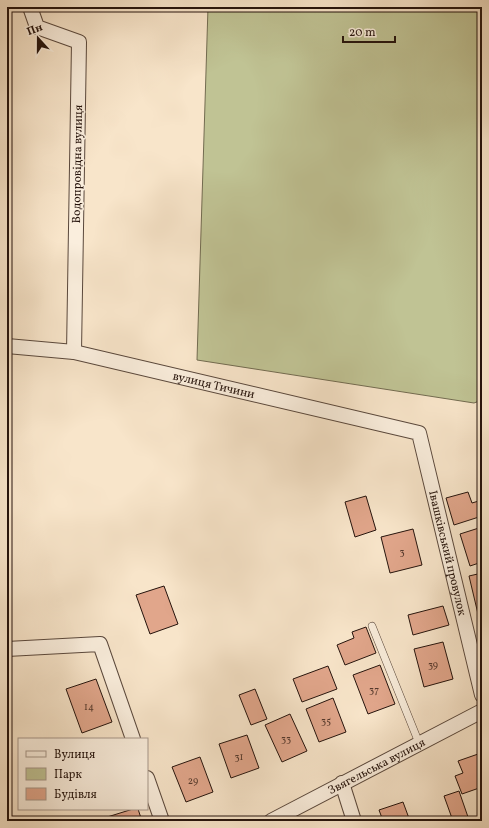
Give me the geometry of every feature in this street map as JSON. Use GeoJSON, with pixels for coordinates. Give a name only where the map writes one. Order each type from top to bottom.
{"type":"FeatureCollection","features":[{"type":"Feature","properties":{"kind":"street","name":"Водопровідна вулиця"},"geometry":{"type":"LineString","coordinates":[[30,7],[37,27],[79,42],[74,352]]}},
{"type":"Feature","properties":{"kind":"street","name":"вулиця Тичини"},"geometry":{"type":"LineString","coordinates":[[7,346],[74,352],[419,433]]}},
{"type":"Feature","properties":{"kind":"street","name":"Івашківський провулок"},"geometry":{"type":"LineString","coordinates":[[419,433],[482,695]]}},
{"type":"Feature","properties":{"kind":"street"},"geometry":{"type":"LineString","coordinates":[[7,649],[100,644],[133,738]]}},
{"type":"Feature","properties":{"kind":"street","name":"Звягельська вулиця"},"geometry":{"type":"LineString","coordinates":[[271,821],[482,711]]}},
{"type":"Feature","properties":{"kind":"street"},"geometry":{"type":"LineString","coordinates":[[148,781],[162,821]]}},
{"type":"Feature","properties":{"kind":"street"},"geometry":{"type":"LineString","coordinates":[[342,783],[354,821]]}},
{"type":"Feature","properties":{"kind":"lane"},"geometry":{"type":"LineString","coordinates":[[372,626],[419,743]]}},
{"type":"Feature","properties":{"kind":"green space"},"geometry":{"type":"Polygon","coordinates":[[[208,7],[482,7],[482,400],[474,403],[197,360],[208,7]]]}},
{"type":"Feature","properties":{"kind":"building"},"geometry":{"type":"Polygon","coordinates":[[[468,492],[472,503],[482,500],[482,516],[454,525],[446,498],[468,492]]]}},
{"type":"Feature","properties":{"kind":"building"},"geometry":{"type":"Polygon","coordinates":[[[366,496],[376,530],[355,537],[345,502],[366,496]]]}},
{"type":"Feature","properties":{"kind":"building"},"geometry":{"type":"Polygon","coordinates":[[[482,527],[482,562],[470,566],[460,534],[482,527]]]}},
{"type":"Feature","properties":{"kind":"building"},"geometry":{"type":"Polygon","coordinates":[[[413,529],[422,565],[390,573],[381,537],[413,529]]]}},
{"type":"Feature","properties":{"kind":"building"},"geometry":{"type":"Polygon","coordinates":[[[482,573],[482,614],[478,614],[469,576],[482,573]]]}},
{"type":"Feature","properties":{"kind":"building"},"geometry":{"type":"Polygon","coordinates":[[[164,586],[178,624],[150,634],[136,595],[164,586]]]}},
{"type":"Feature","properties":{"kind":"building"},"geometry":{"type":"Polygon","coordinates":[[[443,606],[449,625],[413,635],[408,615],[443,606]]]}},
{"type":"Feature","properties":{"kind":"building"},"geometry":{"type":"Polygon","coordinates":[[[366,627],[376,653],[345,665],[337,645],[354,638],[352,632],[366,627]]]}},
{"type":"Feature","properties":{"kind":"building"},"geometry":{"type":"Polygon","coordinates":[[[443,642],[453,679],[424,687],[414,649],[443,642]]]}},
{"type":"Feature","properties":{"kind":"building"},"geometry":{"type":"Polygon","coordinates":[[[380,665],[395,704],[368,714],[353,675],[380,665]]]}},
{"type":"Feature","properties":{"kind":"building"},"geometry":{"type":"Polygon","coordinates":[[[328,666],[337,689],[302,702],[293,679],[328,666]]]}},
{"type":"Feature","properties":{"kind":"building"},"geometry":{"type":"Polygon","coordinates":[[[96,679],[112,722],[82,733],[66,689],[96,679]]]}},
{"type":"Feature","properties":{"kind":"building"},"geometry":{"type":"Polygon","coordinates":[[[255,689],[267,719],[251,725],[239,695],[255,689]]]}},
{"type":"Feature","properties":{"kind":"building"},"geometry":{"type":"Polygon","coordinates":[[[333,698],[346,732],[319,742],[306,709],[333,698]]]}},
{"type":"Feature","properties":{"kind":"building"},"geometry":{"type":"Polygon","coordinates":[[[290,714],[307,751],[282,762],[265,725],[290,714]]]}},
{"type":"Feature","properties":{"kind":"building"},"geometry":{"type":"Polygon","coordinates":[[[247,735],[259,768],[231,778],[219,744],[247,735]]]}},
{"type":"Feature","properties":{"kind":"building"},"geometry":{"type":"Polygon","coordinates":[[[481,753],[482,787],[462,794],[455,776],[463,773],[458,761],[481,753]]]}},
{"type":"Feature","properties":{"kind":"building"},"geometry":{"type":"Polygon","coordinates":[[[200,757],[213,792],[186,802],[172,767],[200,757]]]}},
{"type":"Feature","properties":{"kind":"building"},"geometry":{"type":"Polygon","coordinates":[[[459,791],[468,817],[453,821],[444,796],[459,791]]]}},
{"type":"Feature","properties":{"kind":"building"},"geometry":{"type":"Polygon","coordinates":[[[403,802],[410,821],[379,821],[382,818],[379,810],[403,802]]]}},
{"type":"Feature","properties":{"kind":"building"},"geometry":{"type":"Polygon","coordinates":[[[130,810],[138,810],[142,821],[105,821],[104,818],[130,810]]]}}]}
